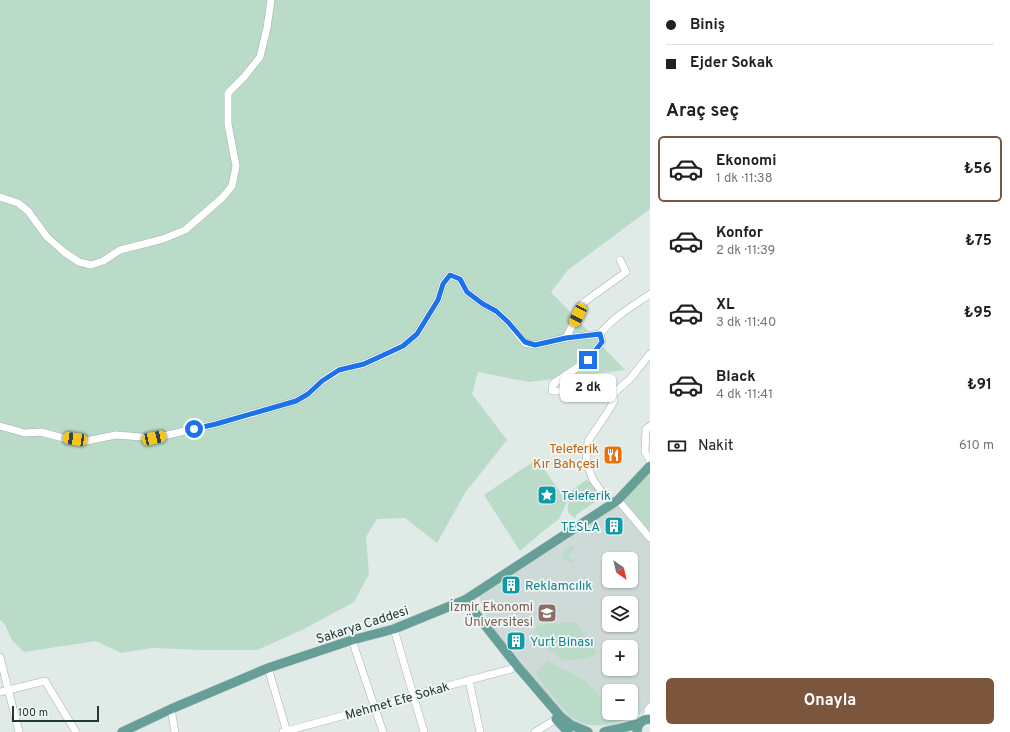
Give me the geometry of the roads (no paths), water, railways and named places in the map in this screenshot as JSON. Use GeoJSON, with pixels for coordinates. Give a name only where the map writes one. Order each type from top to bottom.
{"type":"FeatureCollection","features":[{"type":"Feature","properties":{"kind":"main road","name":"Sakarya Caddesi"},"geometry":{"type":"LineString","coordinates":[[122,732],[171,709],[268,668],[352,640],[394,629],[465,600],[615,502],[650,466]]}},
{"type":"Feature","properties":{"kind":"main road"},"geometry":{"type":"LineString","coordinates":[[465,600],[543,697],[568,732]]}},
{"type":"Feature","properties":{"kind":"main road"},"geometry":{"type":"LineString","coordinates":[[558,718],[588,732]]}},
{"type":"Feature","properties":{"kind":"main road"},"geometry":{"type":"LineString","coordinates":[[604,732],[638,728],[641,722],[648,719]]}},
{"type":"Feature","properties":{"kind":"street"},"geometry":{"type":"LineString","coordinates":[[0,197],[18,203],[28,211],[47,237],[64,252],[80,262],[91,265],[103,262],[120,250],[185,230],[222,198],[232,186],[236,166],[228,124],[228,93],[244,77],[260,57],[267,28],[271,0]]}},
{"type":"Feature","properties":{"kind":"street"},"geometry":{"type":"LineString","coordinates":[[566,338],[583,303],[626,272],[620,260]]}},
{"type":"Feature","properties":{"kind":"street"},"geometry":{"type":"LineString","coordinates":[[0,426],[25,433],[41,432],[63,438],[86,441],[116,435],[154,438],[216,424],[296,401],[308,394],[322,381],[339,370],[364,364],[403,346],[417,334],[438,300],[443,284],[450,275],[460,279],[467,292],[483,304],[496,311],[508,322],[525,342],[535,345],[566,338],[600,334],[606,326],[650,294]]}},
{"type":"Feature","properties":{"kind":"street"},"geometry":{"type":"LineString","coordinates":[[600,334],[602,342],[588,360],[552,384],[552,391],[611,389],[614,393],[614,401],[588,441],[586,461],[593,480],[650,538]]}},
{"type":"Feature","properties":{"kind":"street"},"geometry":{"type":"LineString","coordinates":[[614,393],[630,379],[650,354]]}},
{"type":"Feature","properties":{"kind":"street"},"geometry":{"type":"LineString","coordinates":[[650,426],[646,429],[645,452],[650,461]]}},
{"type":"Feature","properties":{"kind":"street"},"geometry":{"type":"LineString","coordinates":[[394,629],[424,732]]}},
{"type":"Feature","properties":{"kind":"street"},"geometry":{"type":"LineString","coordinates":[[352,640],[383,732]]}},
{"type":"Feature","properties":{"kind":"street"},"geometry":{"type":"LineString","coordinates":[[0,657],[19,732]]}},
{"type":"Feature","properties":{"kind":"street"},"geometry":{"type":"LineString","coordinates":[[268,668],[285,732]]}},
{"type":"Feature","properties":{"kind":"street","name":"Mehmet Efe Sokak"},"geometry":{"type":"LineString","coordinates":[[285,732],[413,695],[511,669]]}},
{"type":"Feature","properties":{"kind":"street"},"geometry":{"type":"LineString","coordinates":[[469,680],[480,732]]}},
{"type":"Feature","properties":{"kind":"street"},"geometry":{"type":"LineString","coordinates":[[0,692],[44,681],[76,732]]}},
{"type":"Feature","properties":{"kind":"street"},"geometry":{"type":"LineString","coordinates":[[648,719],[648,710],[650,707]]}},
{"type":"Feature","properties":{"kind":"street"},"geometry":{"type":"LineString","coordinates":[[171,709],[175,732]]}},
{"type":"Feature","properties":{"kind":"street"},"geometry":{"type":"LineString","coordinates":[[534,732],[558,718]]}},
{"type":"Feature","properties":{"kind":"place","name":"Teleferik Kır Bahçesi"},"geometry":{"type":"Point","coordinates":[613,455]}},
{"type":"Feature","properties":{"kind":"place","name":"Teleferik"},"geometry":{"type":"Point","coordinates":[547,495]}},
{"type":"Feature","properties":{"kind":"place","name":"TESLA"},"geometry":{"type":"Point","coordinates":[614,526]}},
{"type":"Feature","properties":{"kind":"place","name":"Reklamcılık"},"geometry":{"type":"Point","coordinates":[511,585]}},
{"type":"Feature","properties":{"kind":"place","name":"İzmir Ekonomi Üniversitesi"},"geometry":{"type":"Point","coordinates":[547,613]}},
{"type":"Feature","properties":{"kind":"place","name":"Yurt Binası"},"geometry":{"type":"Point","coordinates":[516,641]}}]}
